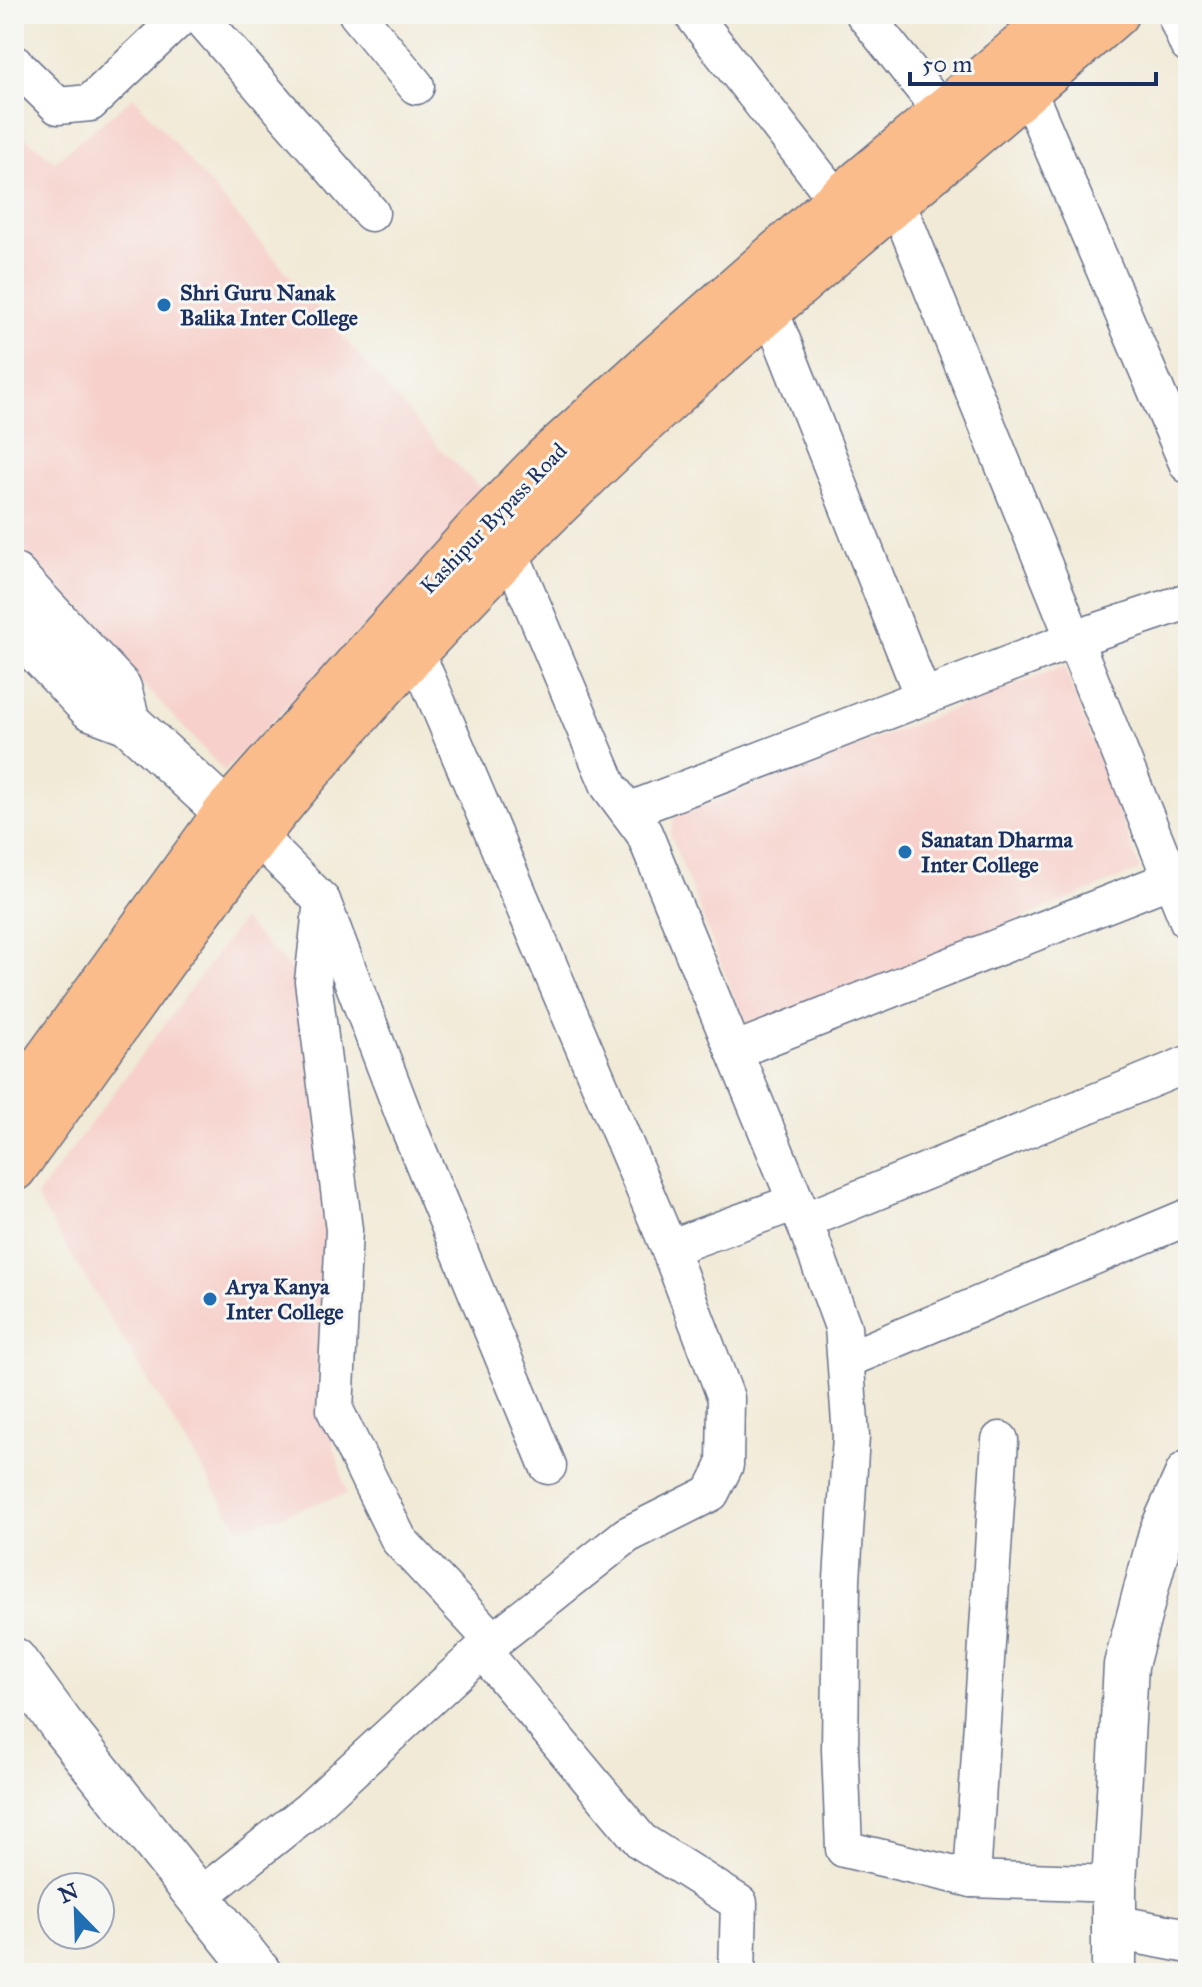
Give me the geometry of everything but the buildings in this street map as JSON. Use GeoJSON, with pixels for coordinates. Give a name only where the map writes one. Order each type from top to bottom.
{"type":"FeatureCollection","features":[{"type":"Feature","properties":{"kind":"main road","name":"Kashipur Bypass Road"},"geometry":{"type":"LineString","coordinates":[[14,1104],[478,528],[544,460],[837,200],[890,182],[942,112],[1020,72],[1059,14]]}},
{"type":"Feature","properties":{"kind":"main road"},"geometry":{"type":"LineString","coordinates":[[14,1169],[242,824],[416,652],[590,472],[770,310],[890,182],[1020,72],[1116,14]]}},
{"type":"Feature","properties":{"kind":"street"},"geometry":{"type":"LineString","coordinates":[[14,63],[58,106],[90,103],[184,14]]}},
{"type":"Feature","properties":{"kind":"street"},"geometry":{"type":"LineString","coordinates":[[198,14],[371,213]]}},
{"type":"Feature","properties":{"kind":"street"},"geometry":{"type":"LineString","coordinates":[[357,14],[416,86]]}},
{"type":"Feature","properties":{"kind":"street"},"geometry":{"type":"LineString","coordinates":[[692,14],[837,200]]}},
{"type":"Feature","properties":{"kind":"street"},"geometry":{"type":"LineString","coordinates":[[864,14],[942,112]]}},
{"type":"Feature","properties":{"kind":"street"},"geometry":{"type":"LineString","coordinates":[[1175,14],[1188,45]]}},
{"type":"Feature","properties":{"kind":"street"},"geometry":{"type":"LineString","coordinates":[[1020,72],[1188,465]]}},
{"type":"Feature","properties":{"kind":"street"},"geometry":{"type":"LineString","coordinates":[[890,182],[1188,921]]}},
{"type":"Feature","properties":{"kind":"street"},"geometry":{"type":"LineString","coordinates":[[770,310],[923,697]]}},
{"type":"Feature","properties":{"kind":"street"},"geometry":{"type":"LineString","coordinates":[[510,552],[609,786],[644,833],[800,1211],[843,1327],[851,1436],[842,1580],[840,1750],[844,1849],[972,1879],[1114,1884]]}},
{"type":"Feature","properties":{"kind":"street"},"geometry":{"type":"LineString","coordinates":[[14,576],[119,688],[128,722]]}},
{"type":"Feature","properties":{"kind":"street"},"geometry":{"type":"LineString","coordinates":[[628,811],[1074,639],[1188,601]]}},
{"type":"Feature","properties":{"kind":"street"},"geometry":{"type":"LineString","coordinates":[[14,626],[91,708],[128,722],[322,901],[404,1116],[548,1466]]}},
{"type":"Feature","properties":{"kind":"street"},"geometry":{"type":"LineString","coordinates":[[199,1897],[310,1809],[488,1645],[627,1535],[711,1493],[725,1465],[726,1398],[669,1248],[416,652]]}},
{"type":"Feature","properties":{"kind":"street"},"geometry":{"type":"LineString","coordinates":[[734,1051],[1171,879]]}},
{"type":"Feature","properties":{"kind":"street"},"geometry":{"type":"LineString","coordinates":[[322,901],[313,981],[344,1230],[335,1410],[399,1540],[488,1645],[641,1841],[739,1903],[737,1973]]}},
{"type":"Feature","properties":{"kind":"street"},"geometry":{"type":"LineString","coordinates":[[669,1248],[800,1211],[1188,1064]]}},
{"type":"Feature","properties":{"kind":"street"},"geometry":{"type":"LineString","coordinates":[[846,1360],[1188,1217]]}},
{"type":"Feature","properties":{"kind":"street"},"geometry":{"type":"LineString","coordinates":[[972,1879],[1000,1440]]}},
{"type":"Feature","properties":{"kind":"street"},"geometry":{"type":"LineString","coordinates":[[1114,1973],[1114,1884],[1126,1665],[1161,1533],[1188,1473]]}},
{"type":"Feature","properties":{"kind":"street"},"geometry":{"type":"LineString","coordinates":[[14,1660],[63,1727],[259,1973]]}},
{"type":"Feature","properties":{"kind":"street"},"geometry":{"type":"LineString","coordinates":[[1114,1927],[1188,1941]]}},
{"type":"Feature","properties":{"kind":"shaded area","name":"Shri Guru Nanak Balika Inter College"},"geometry":{"type":"Polygon","coordinates":[[[134,97],[440,449],[489,496],[224,771],[14,545],[14,128],[55,161],[134,97]]]}},
{"type":"Feature","properties":{"kind":"shaded area","name":"Sanatan Dharma Inter College"},"geometry":{"type":"Polygon","coordinates":[[[1064,666],[1140,870],[747,1030],[670,834],[675,817],[1064,666]]]}},
{"type":"Feature","properties":{"kind":"shaded area","name":"Arya Kanya Inter College"},"geometry":{"type":"Polygon","coordinates":[[[242,920],[299,978],[328,1219],[317,1378],[346,1494],[239,1529],[36,1197],[242,920]]]}},
{"type":"Feature","properties":{"kind":"place","name":"Shri Guru Nanak Balika Inter College"},"geometry":{"type":"Point","coordinates":[164,305]}},
{"type":"Feature","properties":{"kind":"place","name":"Sanatan Dharma Inter College"},"geometry":{"type":"Point","coordinates":[905,852]}},
{"type":"Feature","properties":{"kind":"place","name":"Arya Kanya Inter College"},"geometry":{"type":"Point","coordinates":[210,1299]}}]}
